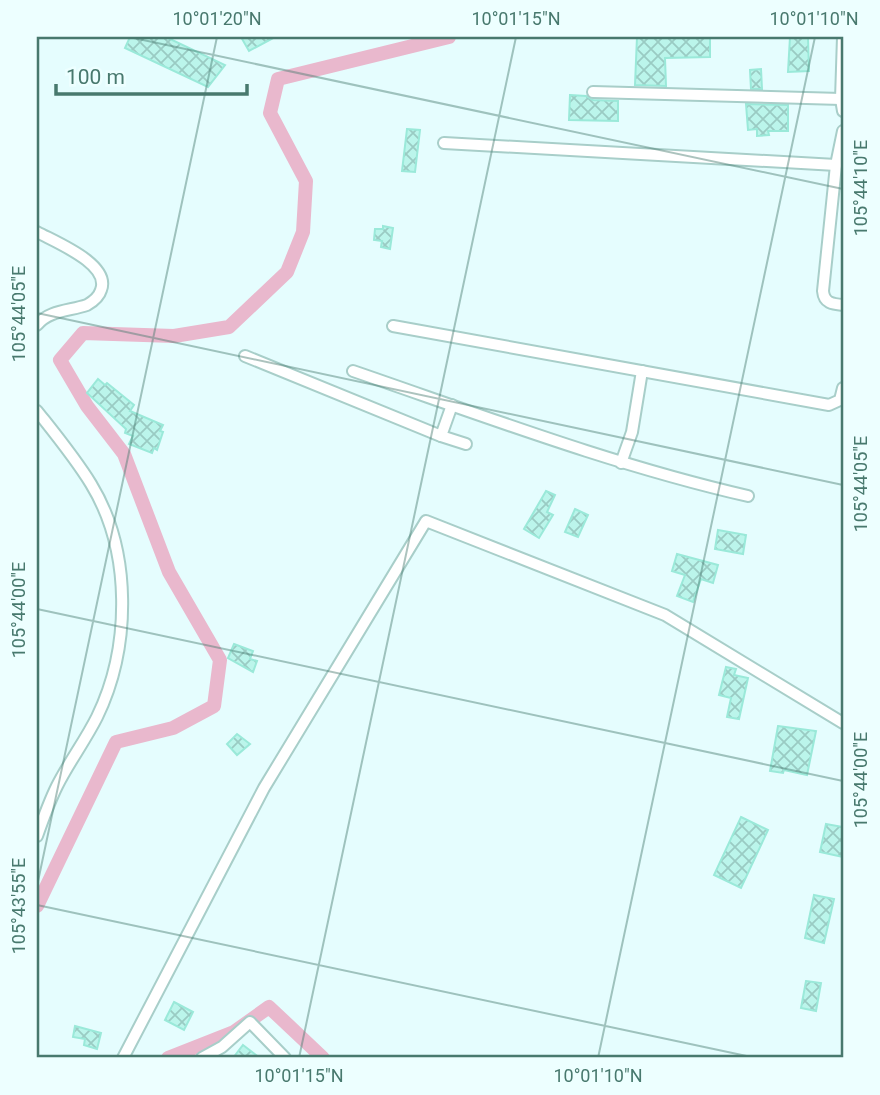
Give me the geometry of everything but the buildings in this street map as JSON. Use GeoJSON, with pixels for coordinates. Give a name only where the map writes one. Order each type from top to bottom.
{"type":"FeatureCollection","features":[{"type":"Feature","properties":{"kind":"street"},"geometry":{"type":"LineString","coordinates":[[843,37],[843,111]]}},
{"type":"Feature","properties":{"kind":"street"},"geometry":{"type":"LineString","coordinates":[[593,92],[841,99]]}},
{"type":"Feature","properties":{"kind":"street"},"geometry":{"type":"LineString","coordinates":[[843,131],[836,165],[822,290],[828,302],[843,305]]}},
{"type":"Feature","properties":{"kind":"street"},"geometry":{"type":"LineString","coordinates":[[444,143],[836,165]]}},
{"type":"Feature","properties":{"kind":"street"},"geometry":{"type":"LineString","coordinates":[[37,232],[84,258],[101,273],[104,283],[99,297],[90,303],[56,312],[37,325]]}},
{"type":"Feature","properties":{"kind":"street"},"geometry":{"type":"LineString","coordinates":[[393,326],[829,405],[840,400],[843,388]]}},
{"type":"Feature","properties":{"kind":"street"},"geometry":{"type":"LineString","coordinates":[[244,356],[466,444]]}},
{"type":"Feature","properties":{"kind":"street"},"geometry":{"type":"LineString","coordinates":[[353,371],[621,463],[676,480],[748,496]]}},
{"type":"Feature","properties":{"kind":"street"},"geometry":{"type":"LineString","coordinates":[[621,463],[632,432],[642,371]]}},
{"type":"Feature","properties":{"kind":"street"},"geometry":{"type":"LineString","coordinates":[[441,436],[452,405]]}},
{"type":"Feature","properties":{"kind":"street"},"geometry":{"type":"LineString","coordinates":[[37,411],[92,486],[109,525],[122,573],[122,619],[114,672],[98,715],[57,786],[37,836]]}},
{"type":"Feature","properties":{"kind":"street"},"geometry":{"type":"LineString","coordinates":[[123,1058],[264,788],[426,521],[665,615],[843,723]]}},
{"type":"Feature","properties":{"kind":"street"},"geometry":{"type":"LineString","coordinates":[[202,1058],[222,1046],[250,1022],[285,1058]]}},
{"type":"Feature","properties":{"kind":"waterway"},"geometry":{"type":"LineString","coordinates":[[37,906],[116,742],[173,728],[214,706],[220,660],[169,572],[124,454],[87,406],[60,360],[83,333],[174,336],[229,327],[287,272],[303,232],[306,181],[270,113],[278,79],[449,37]]}},
{"type":"Feature","properties":{"kind":"waterway"},"geometry":{"type":"LineString","coordinates":[[168,1058],[234,1032],[269,1007],[323,1058]]}}]}
